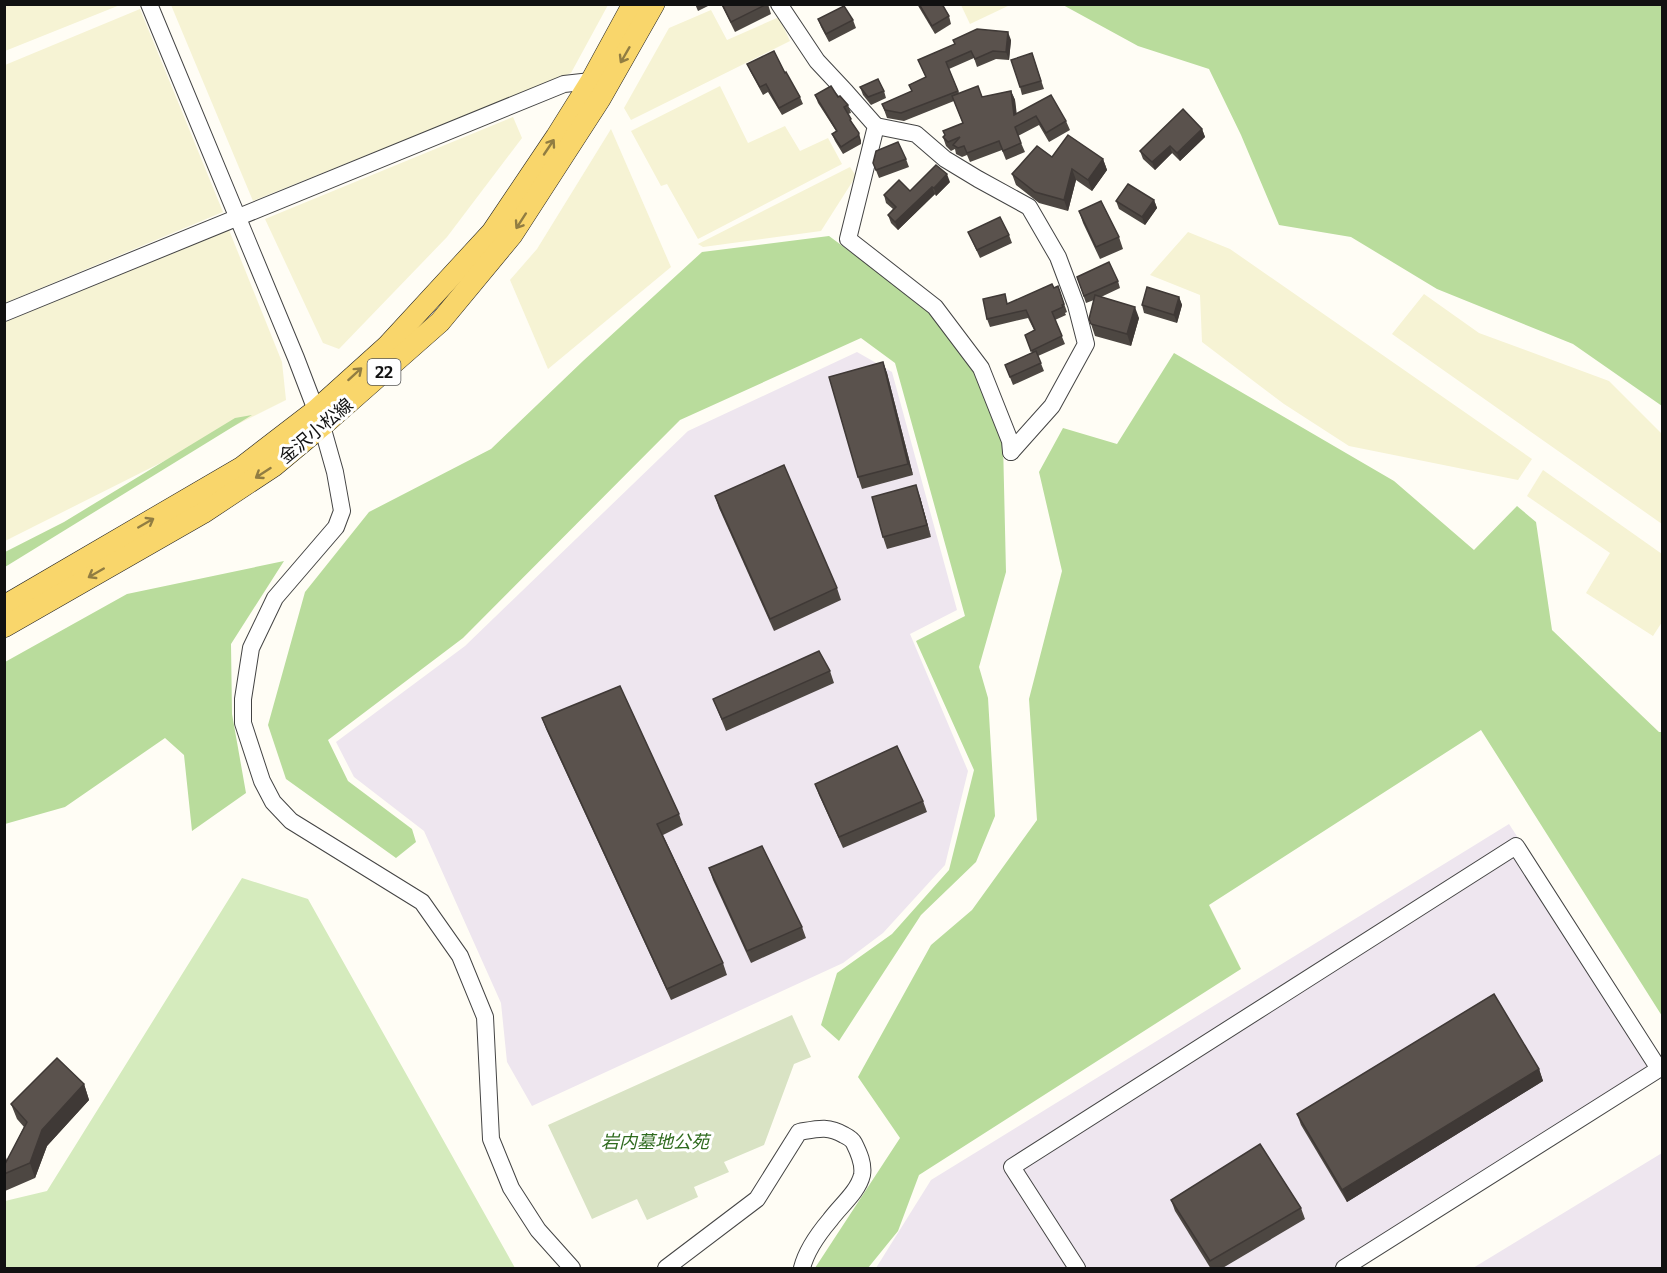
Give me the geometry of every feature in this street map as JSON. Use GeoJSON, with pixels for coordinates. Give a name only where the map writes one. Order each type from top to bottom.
{"type":"FeatureCollection","features":[{"type":"Feature","properties":{"kind":"main road","name":"金沢小松線"},"geometry":{"type":"LineString","coordinates":[[4,627],[203,513],[274,466],[492,232],[591,81],[633,4]]}},
{"type":"Feature","properties":{"kind":"main road","name":"金沢小松線"},"geometry":{"type":"LineString","coordinates":[[4,606],[242,467],[319,418],[440,322],[506,243],[600,99],[654,4]]}},
{"type":"Feature","properties":{"kind":"street"},"geometry":{"type":"LineString","coordinates":[[149,4],[319,418],[335,472],[342,511],[336,527],[274,597],[251,648],[243,699],[243,723],[262,781],[273,802],[291,820],[422,902],[460,956],[485,1017],[491,1139],[511,1188],[538,1230],[572,1269]]}},
{"type":"Feature","properties":{"kind":"street"},"geometry":{"type":"LineString","coordinates":[[779,4],[817,61],[876,126],[916,134],[945,159],[1029,207],[1058,257],[1076,306],[1086,344],[1052,406],[1011,452],[1010,441],[981,368],[935,307],[848,239],[876,126]]}},
{"type":"Feature","properties":{"kind":"street"},"geometry":{"type":"LineString","coordinates":[[4,313],[564,84],[591,81]]}},
{"type":"Feature","properties":{"kind":"street"},"geometry":{"type":"LineString","coordinates":[[1077,1269],[1012,1167],[1516,846],[1659,1070],[1344,1269]]}},
{"type":"Feature","properties":{"kind":"street"},"geometry":{"type":"LineString","coordinates":[[666,1269],[757,1199],[799,1132],[826,1128],[838,1131],[853,1140],[862,1162],[862,1176],[855,1191],[829,1221],[803,1263],[802,1269]]}},
{"type":"Feature","properties":{"kind":"shaded area"},"geometry":{"type":"Polygon","coordinates":[[[5,4],[120,4],[120,5],[5,51],[5,4]]]}},
{"type":"Feature","properties":{"kind":"shaded area"},"geometry":{"type":"Polygon","coordinates":[[[1010,4],[970,24],[961,5],[1010,4]]]}},
{"type":"Feature","properties":{"kind":"shaded area"},"geometry":{"type":"Polygon","coordinates":[[[171,5],[608,5],[571,73],[253,201],[171,5]]]}},
{"type":"Feature","properties":{"kind":"shaded area"},"geometry":{"type":"Polygon","coordinates":[[[140,9],[223,212],[5,303],[5,65],[140,9]]]}},
{"type":"Feature","properties":{"kind":"shaded area"},"geometry":{"type":"Polygon","coordinates":[[[711,10],[727,40],[779,17],[790,41],[631,120],[624,108],[669,28],[711,10]]]}},
{"type":"Feature","properties":{"kind":"shaded area"},"geometry":{"type":"Polygon","coordinates":[[[720,86],[748,143],[785,126],[800,151],[828,138],[842,164],[698,239],[667,184],[661,186],[631,131],[720,86]]]}},
{"type":"Feature","properties":{"kind":"shaded area"},"geometry":{"type":"Polygon","coordinates":[[[513,117],[522,138],[447,237],[339,349],[323,343],[265,219],[513,117]]]}},
{"type":"Feature","properties":{"kind":"shaded area"},"geometry":{"type":"Polygon","coordinates":[[[611,129],[671,267],[548,369],[510,280],[537,249],[611,129]]]}},
{"type":"Feature","properties":{"kind":"shaded area"},"geometry":{"type":"Polygon","coordinates":[[[850,167],[856,176],[821,231],[703,247],[698,244],[850,167]]]}},
{"type":"Feature","properties":{"kind":"shaded area"},"geometry":{"type":"Polygon","coordinates":[[[229,230],[282,362],[286,400],[5,541],[5,322],[229,230]]]}},
{"type":"Feature","properties":{"kind":"shaded area"},"geometry":{"type":"Polygon","coordinates":[[[1188,232],[1230,249],[1532,459],[1518,480],[1349,446],[1284,404],[1202,342],[1200,295],[1150,275],[1188,232]]]}},
{"type":"Feature","properties":{"kind":"shaded area"},"geometry":{"type":"Polygon","coordinates":[[[1424,294],[1479,333],[1609,381],[1662,434],[1662,524],[1392,334],[1424,294]]]}},
{"type":"Feature","properties":{"kind":"shaded area"},"geometry":{"type":"Polygon","coordinates":[[[857,352],[892,372],[957,610],[910,634],[968,771],[945,865],[883,933],[843,963],[532,1106],[507,1062],[501,1003],[424,831],[354,777],[336,742],[465,646],[688,431],[857,352]]]}},
{"type":"Feature","properties":{"kind":"shaded area"},"geometry":{"type":"Polygon","coordinates":[[[1543,470],[1662,554],[1662,622],[1653,636],[1586,593],[1610,553],[1527,496],[1543,470]]]}},
{"type":"Feature","properties":{"kind":"shaded area"},"geometry":{"type":"Polygon","coordinates":[[[1509,824],[1662,1060],[1352,1268],[876,1268],[931,1180],[1509,824]]]}},
{"type":"Feature","properties":{"kind":"shaded area"},"geometry":{"type":"Polygon","coordinates":[[[1662,1153],[1662,1268],[1473,1268],[1662,1153]]]}},
{"type":"Feature","properties":{"kind":"green space"},"geometry":{"type":"Polygon","coordinates":[[[1063,5],[1662,5],[1662,406],[1573,344],[1437,289],[1351,237],[1279,225],[1241,135],[1209,69],[1138,46],[1063,5]]]}},
{"type":"Feature","properties":{"kind":"green space"},"geometry":{"type":"Polygon","coordinates":[[[829,236],[929,310],[974,371],[1003,442],[1006,572],[979,667],[988,698],[995,816],[976,862],[921,915],[839,1041],[821,1025],[837,973],[892,934],[949,870],[974,770],[916,641],[965,616],[895,363],[861,338],[680,420],[463,638],[328,740],[348,781],[412,829],[416,842],[396,858],[286,779],[268,725],[305,592],[369,512],[491,449],[702,252],[829,236]]]}},
{"type":"Feature","properties":{"kind":"green space"},"geometry":{"type":"Polygon","coordinates":[[[1174,353],[1394,481],[1474,550],[1517,506],[1536,522],[1552,630],[1659,732],[1662,732],[1662,1016],[1481,730],[1209,905],[1241,969],[919,1175],[898,1231],[868,1268],[815,1268],[900,1138],[858,1077],[931,945],[972,910],[1037,820],[1029,699],[1062,571],[1039,472],[1063,428],[1117,444],[1174,353]]]}},
{"type":"Feature","properties":{"kind":"green space"},"geometry":{"type":"Polygon","coordinates":[[[252,415],[5,567],[5,552],[64,522],[235,418],[252,415]]]}},
{"type":"Feature","properties":{"kind":"green space"},"geometry":{"type":"Polygon","coordinates":[[[284,561],[231,644],[232,714],[246,793],[192,831],[184,755],[165,738],[65,807],[5,824],[5,662],[127,594],[284,561]]]}},
{"type":"Feature","properties":{"kind":"green space"},"geometry":{"type":"Polygon","coordinates":[[[242,878],[308,899],[515,1268],[5,1268],[5,1201],[47,1191],[242,878]]]}},
{"type":"Feature","properties":{"kind":"green space","name":"岩内墓地公苑"},"geometry":{"type":"Polygon","coordinates":[[[792,1015],[811,1057],[794,1064],[764,1145],[724,1162],[729,1172],[694,1187],[698,1197],[647,1220],[637,1199],[592,1219],[548,1125],[792,1015]]]}},
{"type":"Feature","properties":{"kind":"building"},"geometry":{"type":"Polygon","coordinates":[[[722,4],[767,4],[731,22],[722,4]]]}},
{"type":"Feature","properties":{"kind":"building"},"geometry":{"type":"Polygon","coordinates":[[[919,4],[942,4],[949,16],[932,26],[919,4]]]}},
{"type":"Feature","properties":{"kind":"building"},"geometry":{"type":"Polygon","coordinates":[[[844,6],[853,20],[826,34],[818,19],[844,6]]]}},
{"type":"Feature","properties":{"kind":"building"},"geometry":{"type":"Polygon","coordinates":[[[977,29],[1008,32],[1006,52],[993,51],[975,59],[971,51],[946,62],[958,91],[901,113],[885,110],[882,104],[912,91],[909,85],[926,77],[918,60],[955,44],[953,40],[977,29]]]}},
{"type":"Feature","properties":{"kind":"building"},"geometry":{"type":"Polygon","coordinates":[[[774,51],[800,97],[779,108],[766,84],[760,87],[747,64],[774,51]]]}},
{"type":"Feature","properties":{"kind":"building"},"geometry":{"type":"Polygon","coordinates":[[[1032,53],[1041,81],[1020,87],[1011,60],[1032,53]]]}},
{"type":"Feature","properties":{"kind":"building"},"geometry":{"type":"Polygon","coordinates":[[[878,79],[884,91],[868,97],[860,87],[878,79]]]}},
{"type":"Feature","properties":{"kind":"building"},"geometry":{"type":"Polygon","coordinates":[[[831,86],[838,97],[840,96],[848,105],[844,107],[859,133],[841,147],[832,134],[837,131],[815,95],[831,86]]]}},
{"type":"Feature","properties":{"kind":"building"},"geometry":{"type":"Polygon","coordinates":[[[978,86],[982,97],[1011,91],[1014,115],[1051,95],[1066,121],[1046,133],[1036,116],[1015,127],[1021,143],[1003,151],[999,141],[967,153],[964,146],[958,148],[953,145],[960,137],[948,142],[943,137],[945,135],[943,131],[963,123],[952,96],[978,86]]]}},
{"type":"Feature","properties":{"kind":"building"},"geometry":{"type":"Polygon","coordinates":[[[1183,109],[1202,129],[1177,153],[1170,146],[1152,162],[1140,151],[1183,109]]]}},
{"type":"Feature","properties":{"kind":"building"},"geometry":{"type":"Polygon","coordinates":[[[1068,135],[1103,159],[1088,180],[1072,169],[1064,200],[1035,192],[1012,174],[1037,146],[1052,157],[1068,135]]]}},
{"type":"Feature","properties":{"kind":"building"},"geometry":{"type":"Polygon","coordinates":[[[898,142],[906,159],[876,170],[873,163],[876,151],[898,142]]]}},
{"type":"Feature","properties":{"kind":"building"},"geometry":{"type":"Polygon","coordinates":[[[936,165],[947,174],[895,222],[888,215],[896,207],[884,195],[899,180],[910,191],[936,165]]]}},
{"type":"Feature","properties":{"kind":"building"},"geometry":{"type":"Polygon","coordinates":[[[1128,184],[1154,200],[1142,217],[1116,201],[1128,184]]]}},
{"type":"Feature","properties":{"kind":"building"},"geometry":{"type":"Polygon","coordinates":[[[1101,201],[1119,237],[1096,247],[1079,211],[1101,201]]]}},
{"type":"Feature","properties":{"kind":"building"},"geometry":{"type":"Polygon","coordinates":[[[1000,217],[1009,235],[977,250],[968,232],[1000,217]]]}},
{"type":"Feature","properties":{"kind":"building"},"geometry":{"type":"Polygon","coordinates":[[[1109,262],[1118,281],[1084,296],[1077,277],[1109,262]]]}},
{"type":"Feature","properties":{"kind":"building"},"geometry":{"type":"Polygon","coordinates":[[[1052,284],[1054,288],[1058,286],[1064,304],[1063,307],[1052,312],[1062,336],[1031,351],[1025,335],[1035,330],[1026,310],[987,319],[983,299],[1005,294],[1007,304],[1052,284]]]}},
{"type":"Feature","properties":{"kind":"building"},"geometry":{"type":"Polygon","coordinates":[[[1147,287],[1179,297],[1174,315],[1142,305],[1147,287]]]}},
{"type":"Feature","properties":{"kind":"building"},"geometry":{"type":"Polygon","coordinates":[[[1095,295],[1135,307],[1127,334],[1091,324],[1089,319],[1095,295]]]}},
{"type":"Feature","properties":{"kind":"building"},"geometry":{"type":"Polygon","coordinates":[[[1036,351],[1041,363],[1010,377],[1005,365],[1036,351]]]}},
{"type":"Feature","properties":{"kind":"building"},"geometry":{"type":"Polygon","coordinates":[[[883,362],[908,464],[858,477],[829,377],[883,362]]]}},
{"type":"Feature","properties":{"kind":"building"},"geometry":{"type":"Polygon","coordinates":[[[784,465],[837,588],[770,619],[715,496],[784,465]]]}},
{"type":"Feature","properties":{"kind":"building"},"geometry":{"type":"Polygon","coordinates":[[[916,485],[927,525],[883,537],[872,497],[916,485]]]}},
{"type":"Feature","properties":{"kind":"building"},"geometry":{"type":"Polygon","coordinates":[[[819,651],[830,671],[722,719],[713,699],[819,651]]]}},
{"type":"Feature","properties":{"kind":"building"},"geometry":{"type":"Polygon","coordinates":[[[620,686],[679,814],[657,824],[723,963],[667,989],[542,718],[620,686]]]}},
{"type":"Feature","properties":{"kind":"building"},"geometry":{"type":"Polygon","coordinates":[[[897,746],[923,801],[839,837],[815,784],[897,746]]]}},
{"type":"Feature","properties":{"kind":"building"},"geometry":{"type":"Polygon","coordinates":[[[762,846],[802,927],[747,951],[709,868],[762,846]]]}},
{"type":"Feature","properties":{"kind":"building"},"geometry":{"type":"Polygon","coordinates":[[[1494,994],[1539,1069],[1342,1190],[1297,1114],[1494,994]]]}},
{"type":"Feature","properties":{"kind":"building"},"geometry":{"type":"Polygon","coordinates":[[[57,1058],[84,1084],[42,1130],[30,1163],[4,1174],[4,1160],[5,1164],[27,1122],[11,1104],[57,1058]]]}},
{"type":"Feature","properties":{"kind":"building"},"geometry":{"type":"Polygon","coordinates":[[[1260,1144],[1301,1208],[1210,1261],[1171,1200],[1260,1144]]]}}]}
